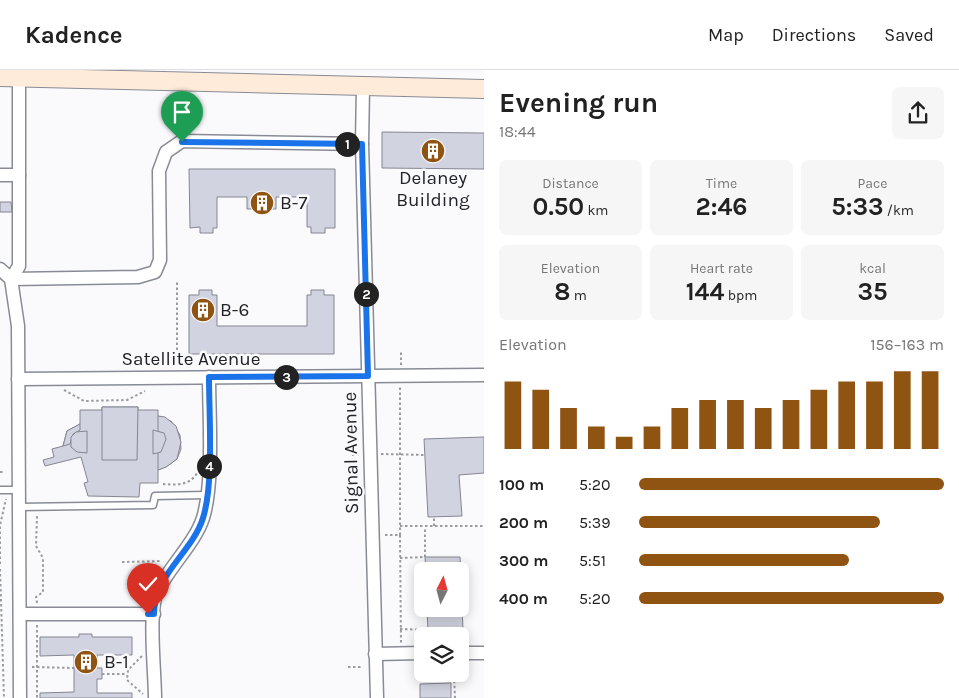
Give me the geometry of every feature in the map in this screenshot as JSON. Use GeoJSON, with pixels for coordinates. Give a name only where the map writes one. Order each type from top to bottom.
{"type":"FeatureCollection","features":[{"type":"Feature","properties":{"kind":"main road"},"geometry":{"type":"LineString","coordinates":[[0,77],[484,89]]}},
{"type":"Feature","properties":{"kind":"street"},"geometry":{"type":"LineString","coordinates":[[10,279],[19,266],[19,77]]}},
{"type":"Feature","properties":{"kind":"street","name":"Signal Avenue"},"geometry":{"type":"LineString","coordinates":[[363,86],[362,144],[372,536],[381,654],[376,667],[377,698]]}},
{"type":"Feature","properties":{"kind":"street"},"geometry":{"type":"LineString","coordinates":[[10,279],[138,277],[155,272],[160,260],[159,171],[166,152],[182,142],[362,144]]}},
{"type":"Feature","properties":{"kind":"street"},"geometry":{"type":"LineString","coordinates":[[0,175],[19,174]]}},
{"type":"Feature","properties":{"kind":"street"},"geometry":{"type":"LineString","coordinates":[[0,269],[10,279],[18,319],[20,698]]}},
{"type":"Feature","properties":{"kind":"street","name":"Satellite Avenue"},"geometry":{"type":"LineString","coordinates":[[18,379],[484,375]]}},
{"type":"Feature","properties":{"kind":"street"},"geometry":{"type":"LineString","coordinates":[[155,698],[154,614],[158,591],[201,525],[207,495],[209,377]]}},
{"type":"Feature","properties":{"kind":"street"},"geometry":{"type":"LineString","coordinates":[[20,614],[154,614]]}},
{"type":"Feature","properties":{"kind":"street"},"geometry":{"type":"LineString","coordinates":[[469,653],[484,653]]}},
{"type":"Feature","properties":{"kind":"street"},"geometry":{"type":"LineString","coordinates":[[381,654],[414,654]]}},
{"type":"Feature","properties":{"kind":"lane"},"geometry":{"type":"LineString","coordinates":[[0,490],[19,490]]}},
{"type":"Feature","properties":{"kind":"lane"},"geometry":{"type":"LineString","coordinates":[[18,507],[153,505],[155,496],[207,495]]}},
{"type":"Feature","properties":{"kind":"path"},"geometry":{"type":"LineString","coordinates":[[177,280],[177,378]]}},
{"type":"Feature","properties":{"kind":"path"},"geometry":{"type":"LineString","coordinates":[[381,654],[387,646],[401,645],[399,454],[401,352]]}},
{"type":"Feature","properties":{"kind":"path"},"geometry":{"type":"LineString","coordinates":[[63,390],[84,401],[127,400],[148,389]]}},
{"type":"Feature","properties":{"kind":"path"},"geometry":{"type":"LineString","coordinates":[[352,454],[424,455]]}},
{"type":"Feature","properties":{"kind":"path"},"geometry":{"type":"LineString","coordinates":[[163,484],[181,485],[195,477],[198,470]]}},
{"type":"Feature","properties":{"kind":"path"},"geometry":{"type":"LineString","coordinates":[[0,564],[0,525],[6,498]]}},
{"type":"Feature","properties":{"kind":"path"},"geometry":{"type":"LineString","coordinates":[[37,510],[36,546],[43,558],[43,592],[36,597],[37,607]]}},
{"type":"Feature","properties":{"kind":"path"},"geometry":{"type":"LineString","coordinates":[[434,517],[434,526]]}},
{"type":"Feature","properties":{"kind":"path"},"geometry":{"type":"LineString","coordinates":[[400,526],[484,526]]}},
{"type":"Feature","properties":{"kind":"path"},"geometry":{"type":"LineString","coordinates":[[400,558],[425,557],[426,526]]}},
{"type":"Feature","properties":{"kind":"path"},"geometry":{"type":"LineString","coordinates":[[372,536],[400,535]]}},
{"type":"Feature","properties":{"kind":"path"},"geometry":{"type":"LineString","coordinates":[[122,562],[168,561]]}},
{"type":"Feature","properties":{"kind":"path"},"geometry":{"type":"LineString","coordinates":[[0,569],[4,698]]}},
{"type":"Feature","properties":{"kind":"path"},"geometry":{"type":"LineString","coordinates":[[37,622],[37,698]]}},
{"type":"Feature","properties":{"kind":"path"},"geometry":{"type":"LineString","coordinates":[[400,629],[414,630]]}},
{"type":"Feature","properties":{"kind":"path"},"geometry":{"type":"LineString","coordinates":[[20,667],[74,668]]}},
{"type":"Feature","properties":{"kind":"path"},"geometry":{"type":"LineString","coordinates":[[348,667],[376,667]]}},
{"type":"Feature","properties":{"kind":"path"},"geometry":{"type":"LineString","coordinates":[[102,674],[128,674]]}},
{"type":"Feature","properties":{"kind":"path"},"geometry":{"type":"LineString","coordinates":[[455,682],[455,698]]}},
{"type":"Feature","properties":{"kind":"building","name":"Delaney Building"},"geometry":{"type":"Polygon","coordinates":[[[382,132],[484,133],[484,169],[382,168],[382,132]]]}},
{"type":"Feature","properties":{"kind":"building","name":"B-7"},"geometry":{"type":"Polygon","coordinates":[[[189,169],[335,169],[335,228],[325,228],[325,233],[311,233],[311,227],[307,227],[307,197],[276,197],[276,209],[247,209],[247,197],[217,197],[217,228],[213,228],[213,233],[200,233],[200,227],[190,228],[189,169]]]}},
{"type":"Feature","properties":{"kind":"building"},"geometry":{"type":"Polygon","coordinates":[[[0,202],[11,202],[12,212],[0,212],[0,202]]]}},
{"type":"Feature","properties":{"kind":"building","name":"B-6"},"geometry":{"type":"Polygon","coordinates":[[[199,290],[212,290],[212,295],[217,295],[217,326],[307,326],[307,295],[311,295],[311,290],[324,290],[324,295],[334,295],[334,354],[189,354],[189,295],[199,295],[199,290]]]}},
{"type":"Feature","properties":{"kind":"building"},"geometry":{"type":"Polygon","coordinates":[[[102,407],[138,407],[138,410],[158,410],[158,416],[171,421],[180,435],[181,449],[177,459],[158,470],[158,483],[140,483],[139,497],[88,496],[84,483],[88,482],[81,457],[45,466],[43,460],[54,457],[52,449],[63,446],[67,431],[80,424],[80,410],[102,410],[102,407]]]}},
{"type":"Feature","properties":{"kind":"building"},"geometry":{"type":"Polygon","coordinates":[[[102,407],[138,407],[137,460],[102,460],[102,407]]]}},
{"type":"Feature","properties":{"kind":"building"},"geometry":{"type":"Polygon","coordinates":[[[158,416],[165,417],[176,426],[181,442],[177,459],[158,470],[158,416]]]}},
{"type":"Feature","properties":{"kind":"building"},"geometry":{"type":"Polygon","coordinates":[[[80,424],[80,430],[73,434],[70,444],[63,446],[67,431],[80,424]]]}},
{"type":"Feature","properties":{"kind":"building"},"geometry":{"type":"Polygon","coordinates":[[[153,430],[164,433],[166,439],[161,452],[153,454],[153,430]]]}},
{"type":"Feature","properties":{"kind":"building"},"geometry":{"type":"Polygon","coordinates":[[[87,431],[87,453],[77,452],[71,447],[71,437],[76,432],[87,431]]]}},
{"type":"Feature","properties":{"kind":"building"},"geometry":{"type":"Polygon","coordinates":[[[484,437],[484,473],[459,475],[462,516],[428,517],[424,439],[484,437]]]}},
{"type":"Feature","properties":{"kind":"building"},"geometry":{"type":"Polygon","coordinates":[[[425,557],[460,557],[460,562],[425,562],[425,557]]]}},
{"type":"Feature","properties":{"kind":"building"},"geometry":{"type":"Polygon","coordinates":[[[427,618],[463,618],[463,627],[428,627],[427,618]]]}},
{"type":"Feature","properties":{"kind":"building","name":"B-1"},"geometry":{"type":"Polygon","coordinates":[[[79,634],[92,634],[92,637],[132,637],[132,655],[97,655],[97,668],[102,668],[102,679],[97,679],[97,693],[132,693],[132,698],[40,698],[40,693],[74,692],[74,655],[40,656],[40,637],[79,637],[79,634]]]}},
{"type":"Feature","properties":{"kind":"building"},"geometry":{"type":"Polygon","coordinates":[[[451,683],[451,698],[420,698],[420,684],[451,683]]]}},
{"type":"Feature","properties":{"kind":"place","name":"Delaney Building"},"geometry":{"type":"Point","coordinates":[433,151]}},
{"type":"Feature","properties":{"kind":"place","name":"B-7"},"geometry":{"type":"Point","coordinates":[262,203]}},
{"type":"Feature","properties":{"kind":"place","name":"B-6"},"geometry":{"type":"Point","coordinates":[203,310]}},
{"type":"Feature","properties":{"kind":"place","name":"B-1"},"geometry":{"type":"Point","coordinates":[86,662]}},
{"type":"Feature","properties":{"kind":"route"},"geometry":{"type":"LineString","coordinates":[[148,614],[154,614],[155,598],[158,591],[174,563],[201,525],[204,516],[209,464],[209,377],[368,376],[362,144],[182,142]]}}]}
